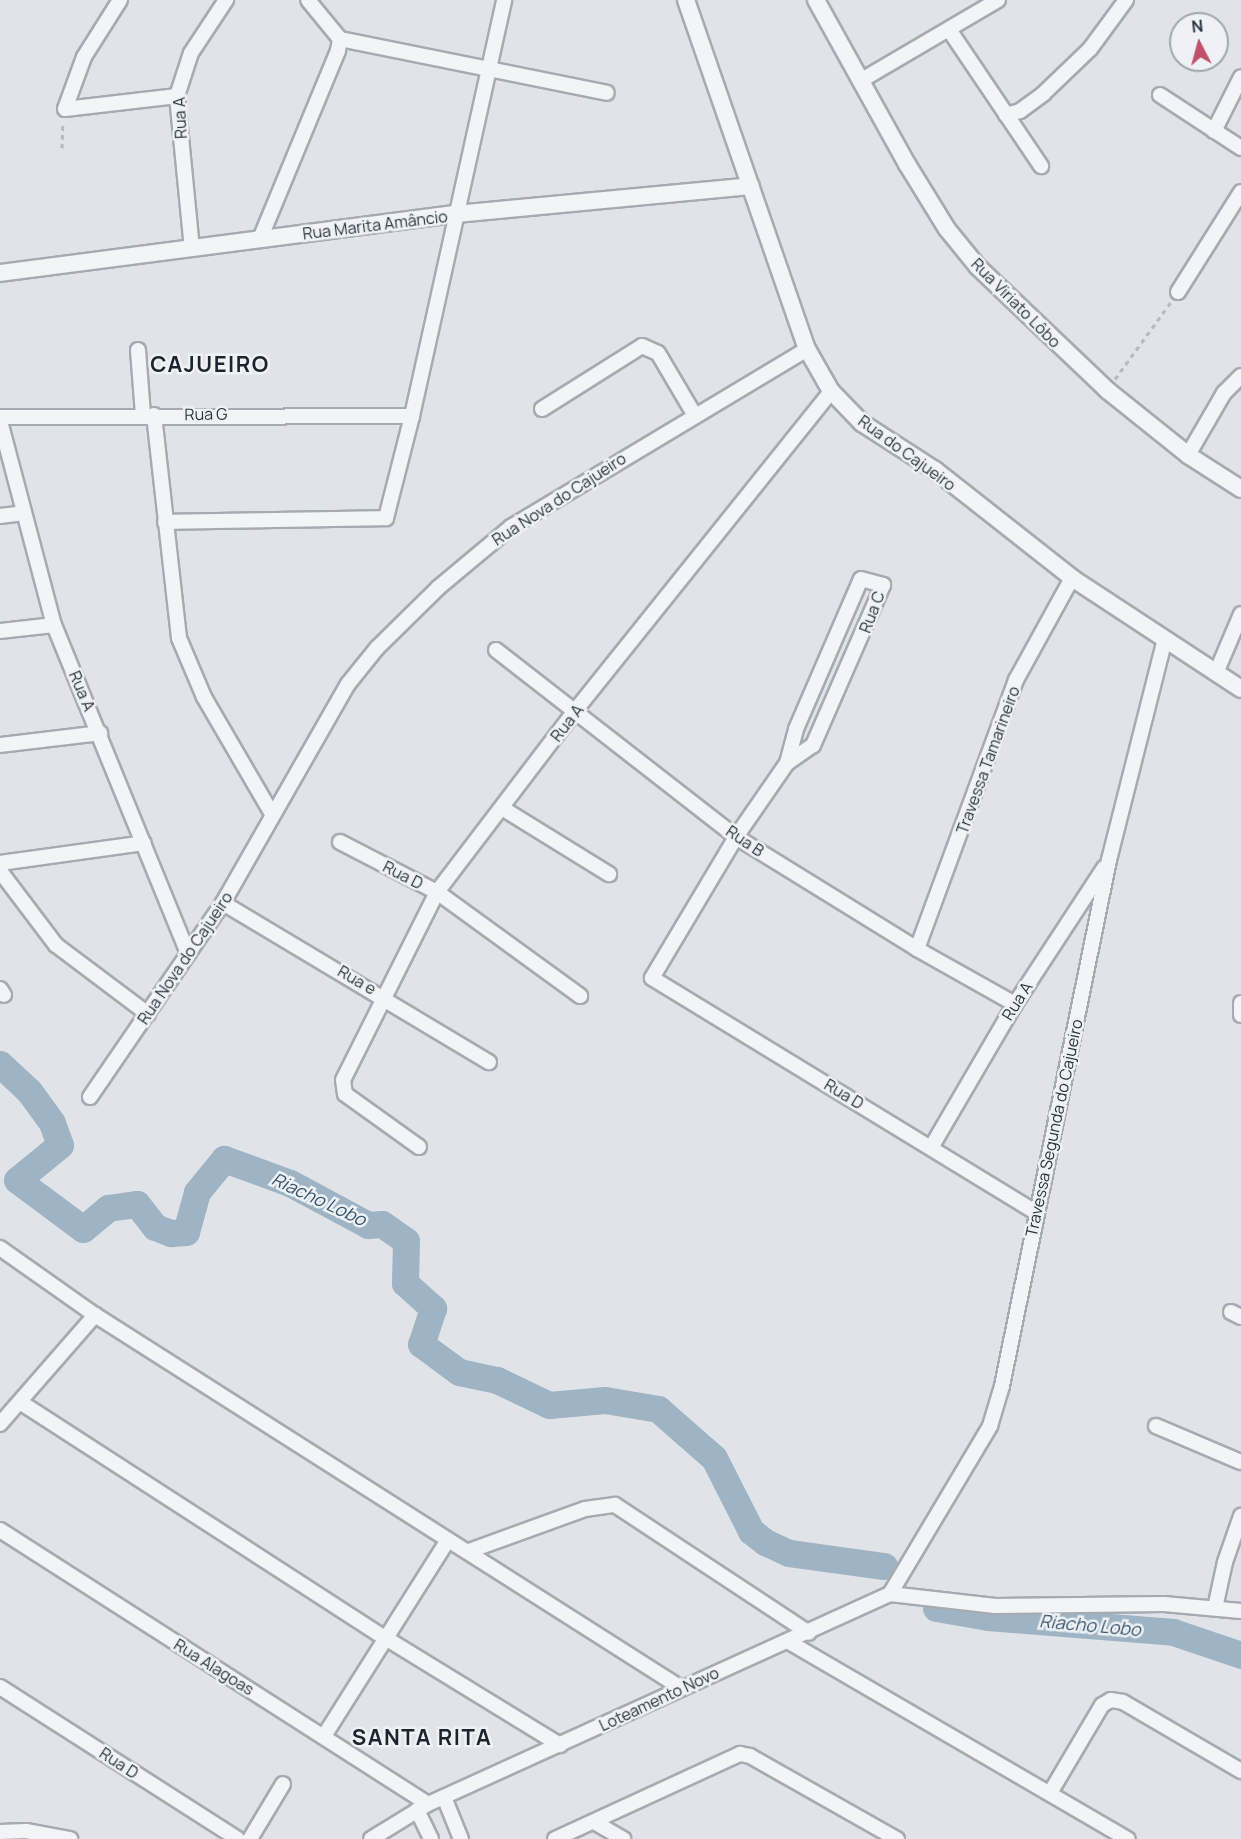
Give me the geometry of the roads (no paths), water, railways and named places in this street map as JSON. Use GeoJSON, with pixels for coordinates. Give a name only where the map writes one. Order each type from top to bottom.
{"type":"FeatureCollection","features":[{"type":"Feature","properties":{"kind":"street"},"geometry":{"type":"LineString","coordinates":[[120,0],[84,57],[65,109],[177,96]]}},
{"type":"Feature","properties":{"kind":"street","name":"Rua A"},"geometry":{"type":"LineString","coordinates":[[192,249],[177,96],[191,53],[226,0]]}},
{"type":"Feature","properties":{"kind":"street"},"geometry":{"type":"LineString","coordinates":[[308,0],[339,39],[607,93]]}},
{"type":"Feature","properties":{"kind":"street"},"geometry":{"type":"LineString","coordinates":[[165,522],[386,518],[412,416],[504,0]]}},
{"type":"Feature","properties":{"kind":"street","name":"Rua do Cajueiro"},"geometry":{"type":"LineString","coordinates":[[686,0],[807,349],[831,391],[862,423],[935,470],[1072,578],[1241,689]]}},
{"type":"Feature","properties":{"kind":"street","name":"Rua Viriato Lôbo"},"geometry":{"type":"LineString","coordinates":[[816,0],[929,201],[964,250],[998,289],[1107,390],[1188,455],[1241,489]]}},
{"type":"Feature","properties":{"kind":"street"},"geometry":{"type":"LineString","coordinates":[[861,81],[950,31],[998,0]]}},
{"type":"Feature","properties":{"kind":"street"},"geometry":{"type":"LineString","coordinates":[[1006,115],[1020,111],[1043,94],[1083,56],[1126,0]]}},
{"type":"Feature","properties":{"kind":"street"},"geometry":{"type":"LineString","coordinates":[[950,31],[1041,166]]}},
{"type":"Feature","properties":{"kind":"street"},"geometry":{"type":"LineString","coordinates":[[261,239],[330,79],[339,39]]}},
{"type":"Feature","properties":{"kind":"street"},"geometry":{"type":"LineString","coordinates":[[1215,131],[1241,77]]}},
{"type":"Feature","properties":{"kind":"street"},"geometry":{"type":"LineString","coordinates":[[1160,95],[1241,148]]}},
{"type":"Feature","properties":{"kind":"street","name":"Rua Marita Amâncio"},"geometry":{"type":"LineString","coordinates":[[0,273],[456,214],[751,186]]}},
{"type":"Feature","properties":{"kind":"street"},"geometry":{"type":"LineString","coordinates":[[1178,292],[1241,192]]}},
{"type":"Feature","properties":{"kind":"street"},"geometry":{"type":"LineString","coordinates":[[542,409],[642,346],[658,353],[694,414]]}},
{"type":"Feature","properties":{"kind":"street","name":"Rua Nova do Cajueiro"},"geometry":{"type":"LineString","coordinates":[[90,1097],[223,903],[272,814],[362,666],[438,588],[511,527],[694,414],[807,349]]}},
{"type":"Feature","properties":{"kind":"street"},"geometry":{"type":"LineString","coordinates":[[138,350],[165,522],[179,638],[188,665],[272,814]]}},
{"type":"Feature","properties":{"kind":"street"},"geometry":{"type":"LineString","coordinates":[[1188,455],[1224,393],[1241,376]]}},
{"type":"Feature","properties":{"kind":"street","name":"Rua A"},"geometry":{"type":"LineString","coordinates":[[419,1147],[345,1094],[343,1080],[382,995],[436,892],[575,711],[831,391]]}},
{"type":"Feature","properties":{"kind":"street","name":"Rua G"},"geometry":{"type":"LineString","coordinates":[[0,419],[148,415],[412,416]]}},
{"type":"Feature","properties":{"kind":"street","name":"Rua A"},"geometry":{"type":"LineString","coordinates":[[0,419],[54,625],[100,733],[188,954]]}},
{"type":"Feature","properties":{"kind":"street"},"geometry":{"type":"LineString","coordinates":[[0,516],[24,513]]}},
{"type":"Feature","properties":{"kind":"street","name":"Travessa Tamarineiro"},"geometry":{"type":"LineString","coordinates":[[917,949],[1016,681],[1072,578]]}},
{"type":"Feature","properties":{"kind":"street","name":"Rua C"},"geometry":{"type":"LineString","coordinates":[[652,978],[736,837],[787,763],[794,735],[861,579],[883,585],[813,745],[787,763]]}},
{"type":"Feature","properties":{"kind":"street"},"geometry":{"type":"LineString","coordinates":[[1216,673],[1241,614]]}},
{"type":"Feature","properties":{"kind":"street"},"geometry":{"type":"LineString","coordinates":[[0,630],[54,625]]}},
{"type":"Feature","properties":{"kind":"street","name":"Travessa Segunda do Cajueiro"},"geometry":{"type":"LineString","coordinates":[[890,1594],[993,1417],[1110,860],[1165,639]]}},
{"type":"Feature","properties":{"kind":"street","name":"Rua B"},"geometry":{"type":"LineString","coordinates":[[496,650],[736,837],[917,949],[1015,1004]]}},
{"type":"Feature","properties":{"kind":"street"},"geometry":{"type":"LineString","coordinates":[[818,678],[839,689]]}},
{"type":"Feature","properties":{"kind":"street"},"geometry":{"type":"LineString","coordinates":[[0,745],[100,733]]}},
{"type":"Feature","properties":{"kind":"street"},"geometry":{"type":"LineString","coordinates":[[502,808],[609,874]]}},
{"type":"Feature","properties":{"kind":"street","name":"Rua D"},"geometry":{"type":"LineString","coordinates":[[340,842],[436,892],[580,996]]}},
{"type":"Feature","properties":{"kind":"street"},"geometry":{"type":"LineString","coordinates":[[0,863],[144,843]]}},
{"type":"Feature","properties":{"kind":"street","name":"Rua A"},"geometry":{"type":"LineString","coordinates":[[932,1146],[1015,1004],[1110,860]]}},
{"type":"Feature","properties":{"kind":"street"},"geometry":{"type":"LineString","coordinates":[[0,871],[56,945],[148,1014]]}},
{"type":"Feature","properties":{"kind":"street","name":"Rua e"},"geometry":{"type":"LineString","coordinates":[[223,903],[382,995],[489,1062]]}},
{"type":"Feature","properties":{"kind":"street","name":"Rua D"},"geometry":{"type":"LineString","coordinates":[[652,978],[932,1146],[1036,1212]]}},
{"type":"Feature","properties":{"kind":"street"},"geometry":{"type":"LineString","coordinates":[[1241,1003],[1241,1015]]}},
{"type":"Feature","properties":{"kind":"street"},"geometry":{"type":"LineString","coordinates":[[0,1250],[95,1315],[681,1688]]}},
{"type":"Feature","properties":{"kind":"street"},"geometry":{"type":"LineString","coordinates":[[0,1424],[95,1315]]}},
{"type":"Feature","properties":{"kind":"street"},"geometry":{"type":"LineString","coordinates":[[20,1402],[387,1639],[560,1745]]}},
{"type":"Feature","properties":{"kind":"street"},"geometry":{"type":"LineString","coordinates":[[1156,1426],[1241,1462]]}},
{"type":"Feature","properties":{"kind":"street"},"geometry":{"type":"LineString","coordinates":[[469,1551],[585,1509],[615,1505],[809,1633]]}},
{"type":"Feature","properties":{"kind":"street"},"geometry":{"type":"LineString","coordinates":[[1215,1608],[1225,1562],[1241,1516]]}},
{"type":"Feature","properties":{"kind":"street","name":"Rua Alagoas"},"geometry":{"type":"LineString","coordinates":[[0,1530],[324,1736],[422,1807]]}},
{"type":"Feature","properties":{"kind":"street"},"geometry":{"type":"LineString","coordinates":[[324,1736],[448,1540]]}},
{"type":"Feature","properties":{"kind":"street"},"geometry":{"type":"LineString","coordinates":[[890,1594],[995,1606],[1215,1608],[1241,1611]]}},
{"type":"Feature","properties":{"kind":"street","name":"Loteamento Novo"},"geometry":{"type":"LineString","coordinates":[[371,1839],[422,1807],[681,1688],[809,1633],[890,1594]]}},
{"type":"Feature","properties":{"kind":"street"},"geometry":{"type":"LineString","coordinates":[[789,1642],[1128,1839]]}},
{"type":"Feature","properties":{"kind":"street","name":"Rua D"},"geometry":{"type":"LineString","coordinates":[[0,1687],[238,1839]]}},
{"type":"Feature","properties":{"kind":"street"},"geometry":{"type":"LineString","coordinates":[[1050,1793],[1102,1705],[1111,1700],[1123,1701],[1241,1771]]}},
{"type":"Feature","properties":{"kind":"street"},"geometry":{"type":"LineString","coordinates":[[555,1839],[732,1756],[744,1754],[897,1839]]}},
{"type":"Feature","properties":{"kind":"street"},"geometry":{"type":"LineString","coordinates":[[250,1839],[283,1784]]}},
{"type":"Feature","properties":{"kind":"street"},"geometry":{"type":"LineString","coordinates":[[444,1797],[461,1839]]}},
{"type":"Feature","properties":{"kind":"street"},"geometry":{"type":"LineString","coordinates":[[422,1807],[431,1839]]}},
{"type":"Feature","properties":{"kind":"street"},"geometry":{"type":"LineString","coordinates":[[594,1822],[624,1839]]}},
{"type":"Feature","properties":{"kind":"street"},"geometry":{"type":"LineString","coordinates":[[0,1832],[26,1831],[70,1839]]}},
{"type":"Feature","properties":{"kind":"waterway","name":"Riacho Lobo"},"geometry":{"type":"LineString","coordinates":[[0,1064],[29,1091],[52,1123],[60,1145],[17,1180],[83,1229],[108,1208],[137,1204],[155,1227],[171,1233],[186,1232],[197,1192],[224,1159],[290,1183],[368,1225],[382,1224],[406,1241],[405,1283],[433,1308],[421,1344],[459,1372],[497,1380],[549,1405],[605,1400],[658,1409],[714,1458],[751,1531],[765,1542],[789,1553],[884,1566]]}},
{"type":"Feature","properties":{"kind":"waterway","name":"Riacho Lobo"},"geometry":{"type":"LineString","coordinates":[[936,1608],[988,1617],[1173,1632],[1241,1655]]}},
{"type":"Feature","properties":{"kind":"district","name":"CAJUEIRO"},"geometry":{"type":"Point","coordinates":[210,365]}},
{"type":"Feature","properties":{"kind":"district","name":"SANTA RITA"},"geometry":{"type":"Point","coordinates":[422,1738]}}]}
